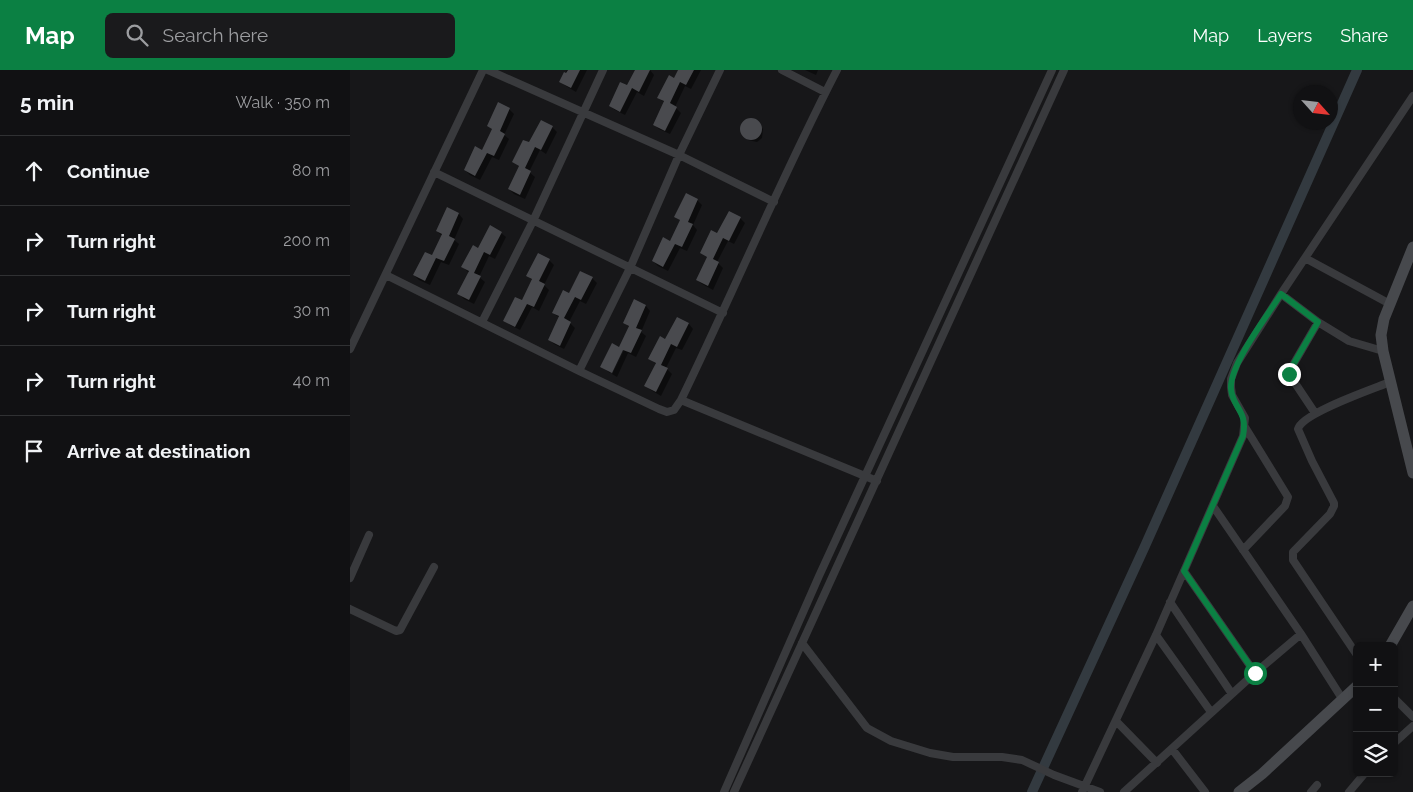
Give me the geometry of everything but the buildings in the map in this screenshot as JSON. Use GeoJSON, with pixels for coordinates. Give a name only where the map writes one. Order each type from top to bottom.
{"type":"FeatureCollection","features":[{"type":"Feature","properties":{"kind":"street"},"geometry":{"type":"LineString","coordinates":[[350,349],[483,70]]}},
{"type":"Feature","properties":{"kind":"street"},"geometry":{"type":"LineString","coordinates":[[488,70],[679,155],[774,202]]}},
{"type":"Feature","properties":{"kind":"street"},"geometry":{"type":"LineString","coordinates":[[482,322],[533,220],[603,70]]}},
{"type":"Feature","properties":{"kind":"street"},"geometry":{"type":"LineString","coordinates":[[579,371],[630,268],[679,155],[720,70]]}},
{"type":"Feature","properties":{"kind":"street"},"geometry":{"type":"LineString","coordinates":[[782,70],[826,92]]}},
{"type":"Feature","properties":{"kind":"street"},"geometry":{"type":"LineString","coordinates":[[386,275],[579,371],[667,412],[674,410],[681,400],[723,314],[837,70]]}},
{"type":"Feature","properties":{"kind":"street"},"geometry":{"type":"LineString","coordinates":[[724,792],[819,576],[1052,70]]}},
{"type":"Feature","properties":{"kind":"street"},"geometry":{"type":"LineString","coordinates":[[734,792],[1064,70]]}},
{"type":"Feature","properties":{"kind":"street"},"geometry":{"type":"LineString","coordinates":[[1083,789],[1156,635],[1243,436],[1244,418],[1232,395],[1231,379],[1237,363],[1413,96]]}},
{"type":"Feature","properties":{"kind":"street"},"geometry":{"type":"LineString","coordinates":[[434,172],[723,314]]}},
{"type":"Feature","properties":{"kind":"street"},"geometry":{"type":"LineString","coordinates":[[1412,250],[1384,319],[1381,335],[1382,351],[1413,471]]}},
{"type":"Feature","properties":{"kind":"street"},"geometry":{"type":"LineString","coordinates":[[1305,258],[1390,304]]}},
{"type":"Feature","properties":{"kind":"street"},"geometry":{"type":"LineString","coordinates":[[1281,294],[1318,322],[1349,341],[1382,351]]}},
{"type":"Feature","properties":{"kind":"street"},"geometry":{"type":"LineString","coordinates":[[1315,413],[1289,374],[1318,322]]}},
{"type":"Feature","properties":{"kind":"street"},"geometry":{"type":"LineString","coordinates":[[1353,649],[1292,560],[1293,552],[1330,514],[1334,506],[1334,502],[1298,433],[1299,424],[1315,413],[1390,382]]}},
{"type":"Feature","properties":{"kind":"street"},"geometry":{"type":"LineString","coordinates":[[681,400],[877,481]]}},
{"type":"Feature","properties":{"kind":"street"},"geometry":{"type":"LineString","coordinates":[[1243,550],[1285,506],[1288,497],[1245,427]]}},
{"type":"Feature","properties":{"kind":"street"},"geometry":{"type":"LineString","coordinates":[[1213,506],[1301,634],[1343,700]]}},
{"type":"Feature","properties":{"kind":"street"},"geometry":{"type":"LineString","coordinates":[[350,578],[369,535]]}},
{"type":"Feature","properties":{"kind":"street"},"geometry":{"type":"LineString","coordinates":[[350,609],[396,631],[400,630],[434,567]]}},
{"type":"Feature","properties":{"kind":"street"},"geometry":{"type":"LineString","coordinates":[[1184,571],[1255,673]]}},
{"type":"Feature","properties":{"kind":"street"},"geometry":{"type":"LineString","coordinates":[[1170,602],[1232,694]]}},
{"type":"Feature","properties":{"kind":"street"},"geometry":{"type":"LineString","coordinates":[[1392,642],[1413,606]]}},
{"type":"Feature","properties":{"kind":"street"},"geometry":{"type":"LineString","coordinates":[[1124,792],[1255,673],[1301,634]]}},
{"type":"Feature","properties":{"kind":"street"},"geometry":{"type":"LineString","coordinates":[[1156,635],[1212,712]]}},
{"type":"Feature","properties":{"kind":"street"},"geometry":{"type":"LineString","coordinates":[[802,644],[867,728],[878,735],[918,750],[940,755],[1022,760],[1083,789],[1100,792]]}},
{"type":"Feature","properties":{"kind":"street"},"geometry":{"type":"LineString","coordinates":[[1240,792],[1356,687]]}},
{"type":"Feature","properties":{"kind":"street"},"geometry":{"type":"LineString","coordinates":[[1398,702],[1413,717]]}},
{"type":"Feature","properties":{"kind":"street"},"geometry":{"type":"LineString","coordinates":[[1116,721],[1157,763]]}},
{"type":"Feature","properties":{"kind":"street"},"geometry":{"type":"LineString","coordinates":[[1398,739],[1413,726]]}},
{"type":"Feature","properties":{"kind":"street"},"geometry":{"type":"LineString","coordinates":[[1172,749],[1205,792]]}},
{"type":"Feature","properties":{"kind":"street"},"geometry":{"type":"LineString","coordinates":[[1349,792],[1362,777]]}},
{"type":"Feature","properties":{"kind":"street"},"geometry":{"type":"LineString","coordinates":[[1311,792],[1317,785]]}},
{"type":"Feature","properties":{"kind":"waterway"},"geometry":{"type":"LineString","coordinates":[[1032,792],[1145,546],[1357,70]]}},
{"type":"Feature","properties":{"kind":"route"},"geometry":{"type":"LineString","coordinates":[[1255,673],[1184,571],[1243,436],[1244,418],[1232,395],[1231,379],[1237,363],[1281,294],[1318,322],[1289,374]]}}]}
